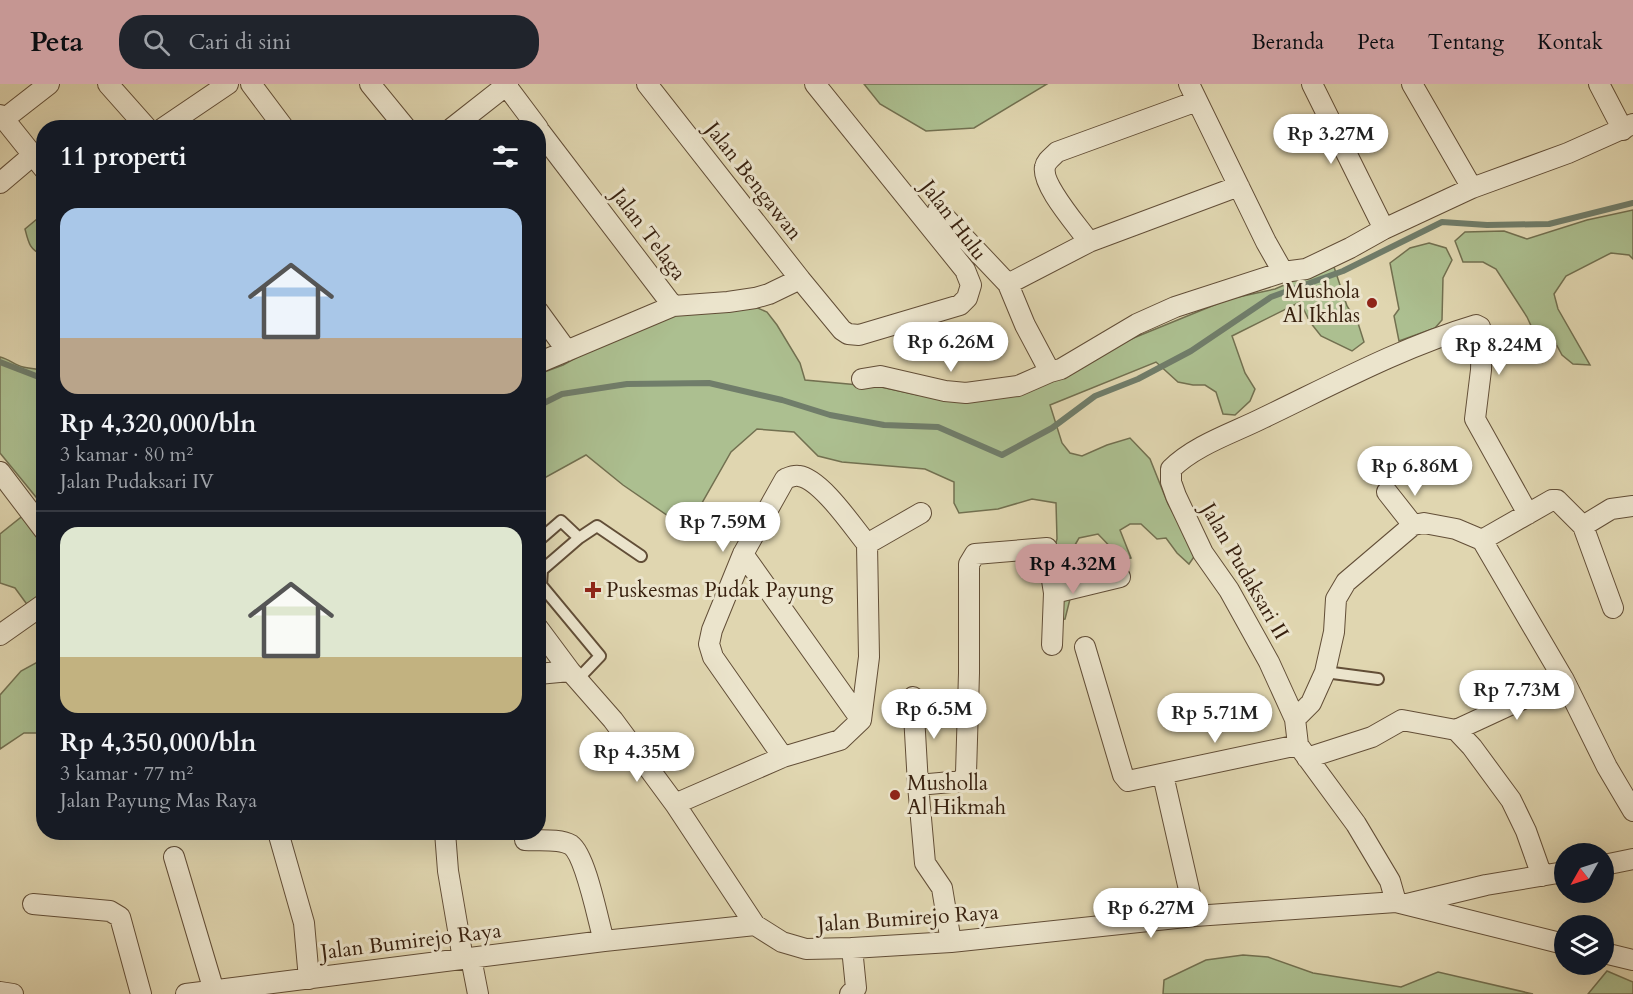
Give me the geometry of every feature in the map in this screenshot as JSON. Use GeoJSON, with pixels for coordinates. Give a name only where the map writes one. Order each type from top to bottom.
{"type":"FeatureCollection","features":[{"type":"Feature","properties":{"kind":"street"},"geometry":{"type":"LineString","coordinates":[[36,160],[2,117],[49,84]]}},
{"type":"Feature","properties":{"kind":"street"},"geometry":{"type":"LineString","coordinates":[[108,84],[140,120]]}},
{"type":"Feature","properties":{"kind":"street"},"geometry":{"type":"LineString","coordinates":[[175,120],[228,84]]}},
{"type":"Feature","properties":{"kind":"street"},"geometry":{"type":"LineString","coordinates":[[251,84],[278,120]]}},
{"type":"Feature","properties":{"kind":"street"},"geometry":{"type":"LineString","coordinates":[[370,84],[399,120]]}},
{"type":"Feature","properties":{"kind":"street"},"geometry":{"type":"LineString","coordinates":[[462,120],[506,84]]}},
{"type":"Feature","properties":{"kind":"street","name":"Jalan Telaga"},"geometry":{"type":"LineString","coordinates":[[506,84],[532,120]]}},
{"type":"Feature","properties":{"kind":"street","name":"Jalan Bengawan"},"geometry":{"type":"LineString","coordinates":[[647,84],[842,330],[848,334],[859,335]]}},
{"type":"Feature","properties":{"kind":"street","name":"Jalan Hulu"},"geometry":{"type":"LineString","coordinates":[[815,84],[965,270],[971,285],[967,298],[960,305],[859,335]]}},
{"type":"Feature","properties":{"kind":"street"},"geometry":{"type":"LineString","coordinates":[[1311,84],[1384,229]]}},
{"type":"Feature","properties":{"kind":"street"},"geometry":{"type":"LineString","coordinates":[[1412,84],[1472,188]]}},
{"type":"Feature","properties":{"kind":"street"},"geometry":{"type":"LineString","coordinates":[[862,379],[880,375],[945,391],[966,393],[1017,386],[1061,369],[1137,324],[1175,307],[1283,272],[1306,269],[1472,188],[1569,153],[1628,127],[1599,84]]}},
{"type":"Feature","properties":{"kind":"street"},"geometry":{"type":"LineString","coordinates":[[1089,242],[1055,195],[1044,175],[1045,164],[1057,152],[1193,92],[1283,272]]}},
{"type":"Feature","properties":{"kind":"street","name":"Jalan Telaga"},"geometry":{"type":"LineString","coordinates":[[546,139],[673,306],[546,360]]}},
{"type":"Feature","properties":{"kind":"street"},"geometry":{"type":"LineString","coordinates":[[0,183],[36,163]]}},
{"type":"Feature","properties":{"kind":"street"},"geometry":{"type":"LineString","coordinates":[[1008,284],[1089,242],[1239,186]]}},
{"type":"Feature","properties":{"kind":"street"},"geometry":{"type":"LineString","coordinates":[[938,210],[1008,284],[1025,325],[1050,372]]}},
{"type":"Feature","properties":{"kind":"street"},"geometry":{"type":"LineString","coordinates":[[673,306],[755,298],[800,279]]}},
{"type":"Feature","properties":{"kind":"street"},"geometry":{"type":"LineString","coordinates":[[546,322],[567,351]]}},
{"type":"Feature","properties":{"kind":"street","name":"Jalan Pudaksari II"},"geometry":{"type":"LineString","coordinates":[[1302,751],[1295,719],[1269,662],[1229,590],[1203,553],[1173,489],[1171,469],[1182,459],[1210,444],[1425,342],[1476,325],[1480,327],[1482,336],[1481,370],[1475,419],[1528,514]]}},
{"type":"Feature","properties":{"kind":"street"},"geometry":{"type":"LineString","coordinates":[[0,472],[36,519]]}},
{"type":"Feature","properties":{"kind":"street"},"geometry":{"type":"LineString","coordinates":[[675,804],[783,757],[840,740],[861,720],[869,657],[867,544],[821,489],[803,476],[795,475],[786,479],[743,554],[712,630],[709,644],[713,657],[783,757]]}},
{"type":"Feature","properties":{"kind":"street"},"geometry":{"type":"LineString","coordinates":[[1387,492],[1413,525]]}},
{"type":"Feature","properties":{"kind":"street"},"geometry":{"type":"LineString","coordinates":[[1482,540],[1552,500],[1557,500],[1583,526],[1613,608]]}},
{"type":"Feature","properties":{"kind":"street"},"geometry":{"type":"LineString","coordinates":[[1583,526],[1611,509],[1633,506]]}},
{"type":"Feature","properties":{"kind":"street"},"geometry":{"type":"LineString","coordinates":[[867,544],[921,513]]}},
{"type":"Feature","properties":{"kind":"street"},"geometry":{"type":"LineString","coordinates":[[1295,719],[1311,703],[1325,672],[1334,632],[1336,599],[1347,582],[1413,525],[1424,523],[1456,528],[1482,540],[1564,680],[1607,767],[1633,811]]}},
{"type":"Feature","properties":{"kind":"street"},"geometry":{"type":"LineString","coordinates":[[918,785],[962,781],[966,773],[969,564],[975,554],[1047,548],[1054,593],[1052,645]]}},
{"type":"Feature","properties":{"kind":"street"},"geometry":{"type":"LineString","coordinates":[[743,554],[861,720]]}},
{"type":"Feature","properties":{"kind":"street"},"geometry":{"type":"LineString","coordinates":[[1054,593],[1120,577]]}},
{"type":"Feature","properties":{"kind":"street"},"geometry":{"type":"LineString","coordinates":[[0,635],[36,610]]}},
{"type":"Feature","properties":{"kind":"street"},"geometry":{"type":"LineString","coordinates":[[546,638],[613,720],[675,804],[755,925]]}},
{"type":"Feature","properties":{"kind":"street"},"geometry":{"type":"LineString","coordinates":[[1084,647],[1123,775],[1128,781],[1372,737],[1402,720],[1456,730],[1564,680]]}},
{"type":"Feature","properties":{"kind":"street"},"geometry":{"type":"LineString","coordinates":[[546,674],[574,675]]}},
{"type":"Feature","properties":{"kind":"street"},"geometry":{"type":"LineString","coordinates":[[913,697],[925,863],[942,888],[951,942]]}},
{"type":"Feature","properties":{"kind":"street"},"geometry":{"type":"LineString","coordinates":[[1456,730],[1479,755],[1511,800],[1526,831],[1542,876]]}},
{"type":"Feature","properties":{"kind":"street"},"geometry":{"type":"LineString","coordinates":[[1302,751],[1356,824],[1390,881],[1400,904],[1486,885],[1554,874]]}},
{"type":"Feature","properties":{"kind":"street"},"geometry":{"type":"LineString","coordinates":[[1163,775],[1195,915]]}},
{"type":"Feature","properties":{"kind":"street"},"geometry":{"type":"LineString","coordinates":[[280,840],[304,923],[309,979]]}},
{"type":"Feature","properties":{"kind":"street"},"geometry":{"type":"LineString","coordinates":[[446,840],[448,871],[467,958],[478,994]]}},
{"type":"Feature","properties":{"kind":"street"},"geometry":{"type":"LineString","coordinates":[[525,840],[556,841],[570,845],[581,857],[604,941]]}},
{"type":"Feature","properties":{"kind":"street"},"geometry":{"type":"LineString","coordinates":[[174,856],[214,991]]}},
{"type":"Feature","properties":{"kind":"street"},"geometry":{"type":"LineString","coordinates":[[1614,863],[1633,859]]}},
{"type":"Feature","properties":{"kind":"street"},"geometry":{"type":"LineString","coordinates":[[33,904],[110,911],[120,917],[141,994]]}},
{"type":"Feature","properties":{"kind":"street","name":"Jalan Bumirejo Raya"},"geometry":{"type":"LineString","coordinates":[[186,994],[263,989],[309,979],[467,958],[755,925],[782,942],[806,948],[852,948],[951,942],[1195,915],[1400,904],[1554,942]]}},
{"type":"Feature","properties":{"kind":"street"},"geometry":{"type":"LineString","coordinates":[[850,994],[856,988],[852,948]]}},
{"type":"Feature","properties":{"kind":"street"},"geometry":{"type":"LineString","coordinates":[[1614,955],[1633,960]]}},
{"type":"Feature","properties":{"kind":"street"},"geometry":{"type":"LineString","coordinates":[[0,992],[13,994]]}},
{"type":"Feature","properties":{"kind":"lane"},"geometry":{"type":"LineString","coordinates":[[546,534],[561,521],[579,538]]}},
{"type":"Feature","properties":{"kind":"lane"},"geometry":{"type":"LineString","coordinates":[[546,567],[579,538],[597,526],[641,556]]}},
{"type":"Feature","properties":{"kind":"lane"},"geometry":{"type":"LineString","coordinates":[[546,591],[600,656],[574,675]]}},
{"type":"Feature","properties":{"kind":"lane"},"geometry":{"type":"LineString","coordinates":[[1325,672],[1378,679]]}},
{"type":"Feature","properties":{"kind":"green space"},"geometry":{"type":"Polygon","coordinates":[[[864,84],[1047,84],[974,128],[926,131],[880,104],[864,84]]]}},
{"type":"Feature","properties":{"kind":"green space"},"geometry":{"type":"Polygon","coordinates":[[[1633,210],[1633,259],[1629,255],[1611,253],[1566,276],[1554,294],[1558,309],[1590,365],[1573,364],[1562,355],[1555,342],[1533,330],[1496,269],[1483,262],[1463,262],[1455,241],[1465,232],[1504,231],[1527,239],[1587,220],[1633,210]]]}},
{"type":"Feature","properties":{"kind":"green space"},"geometry":{"type":"Polygon","coordinates":[[[36,220],[36,252],[29,242],[25,229],[36,220]]]}},
{"type":"Feature","properties":{"kind":"green space"},"geometry":{"type":"Polygon","coordinates":[[[1429,243],[1446,248],[1452,260],[1443,278],[1442,320],[1435,328],[1399,341],[1394,316],[1399,309],[1390,263],[1410,248],[1429,243]]]}},
{"type":"Feature","properties":{"kind":"green space"},"geometry":{"type":"Polygon","coordinates":[[[1333,264],[1347,306],[1358,323],[1364,342],[1352,351],[1321,336],[1310,322],[1300,302],[1232,336],[1245,373],[1255,389],[1250,401],[1235,415],[1223,414],[1216,392],[1205,385],[1178,382],[1156,362],[1050,405],[1062,443],[1070,453],[1082,456],[1130,438],[1150,459],[1168,504],[1196,554],[1189,564],[1166,538],[1157,539],[1141,524],[1130,524],[1120,530],[1131,558],[1123,560],[1098,534],[1079,538],[1072,550],[1069,562],[1074,583],[1065,619],[1052,621],[1048,571],[1057,539],[1056,503],[1032,499],[998,509],[959,513],[954,503],[954,482],[925,469],[842,462],[818,456],[794,432],[757,429],[731,452],[694,517],[674,520],[623,485],[586,455],[546,477],[546,371],[563,365],[601,344],[680,311],[753,306],[767,312],[777,325],[800,363],[805,380],[881,387],[918,395],[954,393],[1062,371],[1131,339],[1229,299],[1275,289],[1333,264]]]}},
{"type":"Feature","properties":{"kind":"green space"},"geometry":{"type":"Polygon","coordinates":[[[0,357],[26,368],[36,369],[36,497],[0,453],[0,357]]]}},
{"type":"Feature","properties":{"kind":"green space"},"geometry":{"type":"Polygon","coordinates":[[[36,505],[36,617],[15,588],[0,583],[0,534],[36,505]]]}},
{"type":"Feature","properties":{"kind":"green space"},"geometry":{"type":"Polygon","coordinates":[[[36,663],[36,733],[24,733],[0,749],[0,695],[21,671],[36,663]]]}},
{"type":"Feature","properties":{"kind":"green space"},"geometry":{"type":"Polygon","coordinates":[[[1243,955],[1268,957],[1313,973],[1401,987],[1438,972],[1533,994],[1163,994],[1164,980],[1206,960],[1243,955]]]}},
{"type":"Feature","properties":{"kind":"green space"},"geometry":{"type":"Polygon","coordinates":[[[1614,974],[1633,982],[1633,994],[1588,994],[1604,975],[1614,974]]]}},
{"type":"Feature","properties":{"kind":"waterway"},"geometry":{"type":"LineString","coordinates":[[546,402],[562,394],[627,384],[709,383],[782,400],[830,415],[884,425],[938,427],[1002,455],[1052,428],[1095,396],[1138,379],[1191,351],[1271,297],[1343,271],[1442,222],[1487,225],[1549,224],[1633,203]]}},
{"type":"Feature","properties":{"kind":"waterway"},"geometry":{"type":"LineString","coordinates":[[0,362],[36,376]]}},
{"type":"Feature","properties":{"kind":"place","name":"Mushola Al Ikhlas"},"geometry":{"type":"Point","coordinates":[1372,303]}},
{"type":"Feature","properties":{"kind":"place","name":"Puskesmas Pudak Payung"},"geometry":{"type":"Point","coordinates":[593,590]}},
{"type":"Feature","properties":{"kind":"place","name":"Musholla Al Hikmah"},"geometry":{"type":"Point","coordinates":[895,795]}}]}
